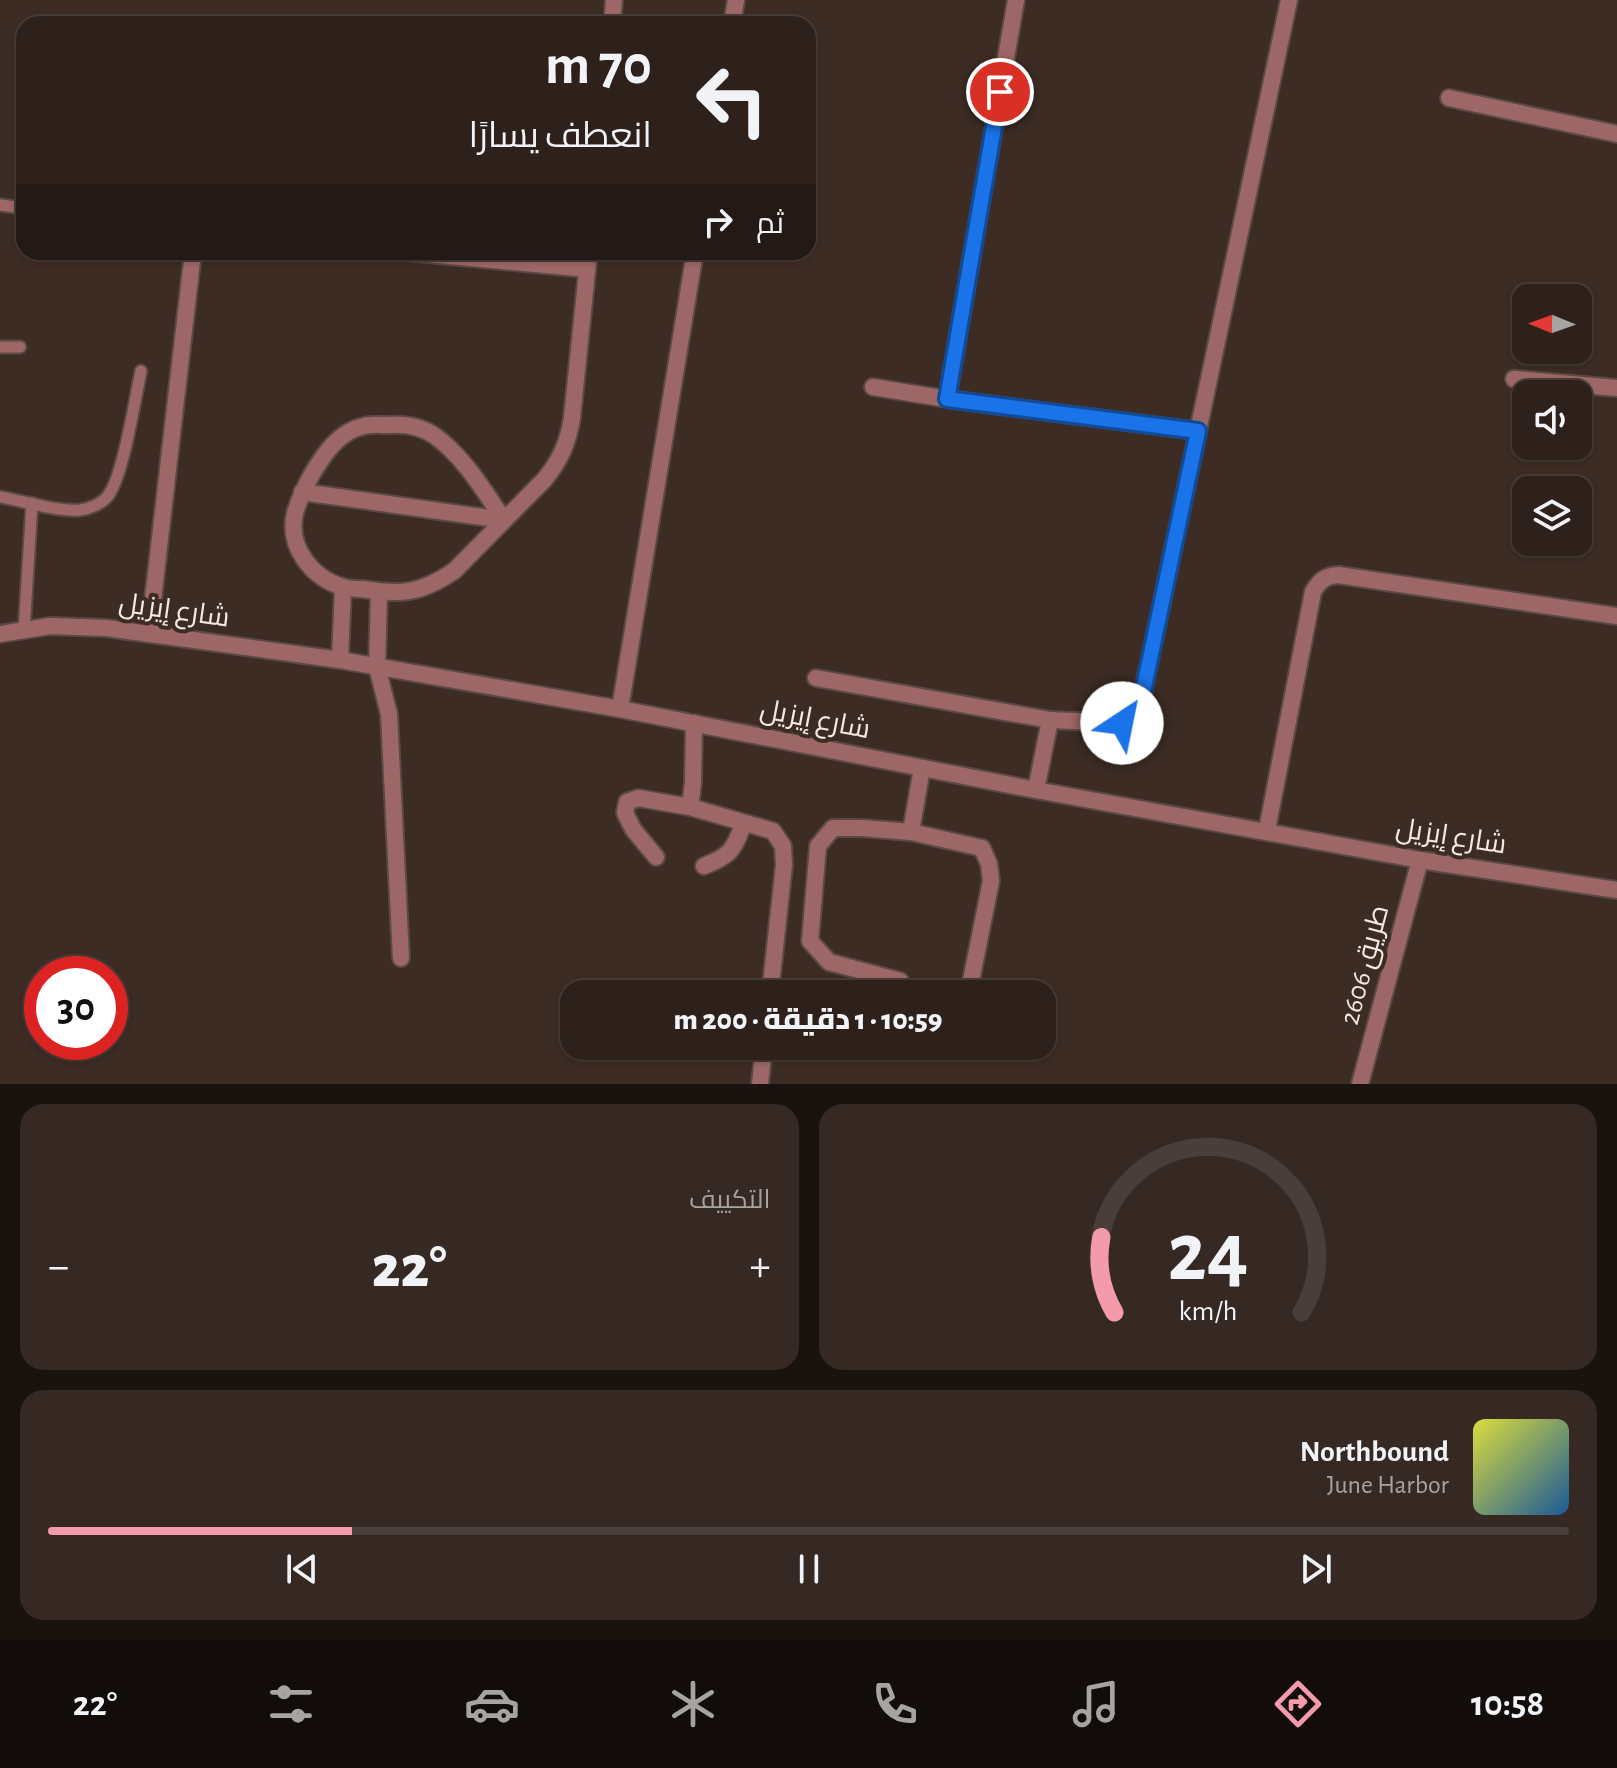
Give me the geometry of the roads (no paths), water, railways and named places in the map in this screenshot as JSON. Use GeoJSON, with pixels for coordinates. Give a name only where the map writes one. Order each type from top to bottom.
{"type":"FeatureCollection","features":[{"type":"Feature","properties":{"kind":"street"},"geometry":{"type":"LineString","coordinates":[[947,399],[1016,0]]}},
{"type":"Feature","properties":{"kind":"street"},"geometry":{"type":"LineString","coordinates":[[816,678],[1050,720],[1114,724],[1130,720],[1136,714],[1289,0]]}},
{"type":"Feature","properties":{"kind":"street"},"geometry":{"type":"LineString","coordinates":[[1449,98],[1617,134]]}},
{"type":"Feature","properties":{"kind":"street"},"geometry":{"type":"LineString","coordinates":[[149,634],[192,260]]}},
{"type":"Feature","properties":{"kind":"street"},"geometry":{"type":"LineString","coordinates":[[504,520],[461,460],[433,434],[406,424],[364,426],[347,433],[323,455],[302,492],[295,515],[294,534],[308,566],[343,587],[403,593],[438,582],[454,571],[504,520],[555,467],[563,452],[569,435],[588,260]]}},
{"type":"Feature","properties":{"kind":"street"},"geometry":{"type":"LineString","coordinates":[[620,709],[694,260]]}},
{"type":"Feature","properties":{"kind":"street"},"geometry":{"type":"LineString","coordinates":[[1514,379],[1617,388]]}},
{"type":"Feature","properties":{"kind":"street"},"geometry":{"type":"LineString","coordinates":[[873,387],[1198,431]]}},
{"type":"Feature","properties":{"kind":"street"},"geometry":{"type":"LineString","coordinates":[[302,492],[504,520]]}},
{"type":"Feature","properties":{"kind":"street"},"geometry":{"type":"LineString","coordinates":[[1267,830],[1313,592],[1322,579],[1338,575],[1617,616]]}},
{"type":"Feature","properties":{"kind":"street"},"geometry":{"type":"LineString","coordinates":[[340,660],[343,587]]}},
{"type":"Feature","properties":{"kind":"street"},"geometry":{"type":"LineString","coordinates":[[379,592],[377,667],[389,714],[401,958]]}},
{"type":"Feature","properties":{"kind":"street","name":"شارع إيزيل"},"geometry":{"type":"LineString","coordinates":[[0,634],[50,626],[106,628],[340,660],[620,709],[1036,790],[1420,860],[1617,890]]}},
{"type":"Feature","properties":{"kind":"street"},"geometry":{"type":"LineString","coordinates":[[1036,790],[1050,720]]}},
{"type":"Feature","properties":{"kind":"street"},"geometry":{"type":"LineString","coordinates":[[690,807],[694,723]]}},
{"type":"Feature","properties":{"kind":"street"},"geometry":{"type":"LineString","coordinates":[[911,832],[922,768]]}},
{"type":"Feature","properties":{"kind":"street"},"geometry":{"type":"LineString","coordinates":[[656,857],[633,829],[625,813],[627,802],[638,798],[690,807],[773,831],[783,846],[784,865],[772,980]]}},
{"type":"Feature","properties":{"kind":"street"},"geometry":{"type":"LineString","coordinates":[[704,866],[722,859],[733,848],[744,823]]}},
{"type":"Feature","properties":{"kind":"street"},"geometry":{"type":"LineString","coordinates":[[896,980],[829,962],[810,941],[818,846],[833,828],[911,832],[982,848],[989,864],[991,881],[971,980]]}},
{"type":"Feature","properties":{"kind":"street","name":"طريق 2606"},"geometry":{"type":"LineString","coordinates":[[1360,1084],[1420,860]]}},
{"type":"Feature","properties":{"kind":"street"},"geometry":{"type":"LineString","coordinates":[[760,1084],[763,1060]]}},
{"type":"Feature","properties":{"kind":"lane"},"geometry":{"type":"LineString","coordinates":[[0,347],[20,347]]}},
{"type":"Feature","properties":{"kind":"lane"},"geometry":{"type":"LineString","coordinates":[[0,497],[82,510],[108,497],[118,477],[141,371]]}},
{"type":"Feature","properties":{"kind":"lane"},"geometry":{"type":"LineString","coordinates":[[24,631],[32,503]]}}]}
